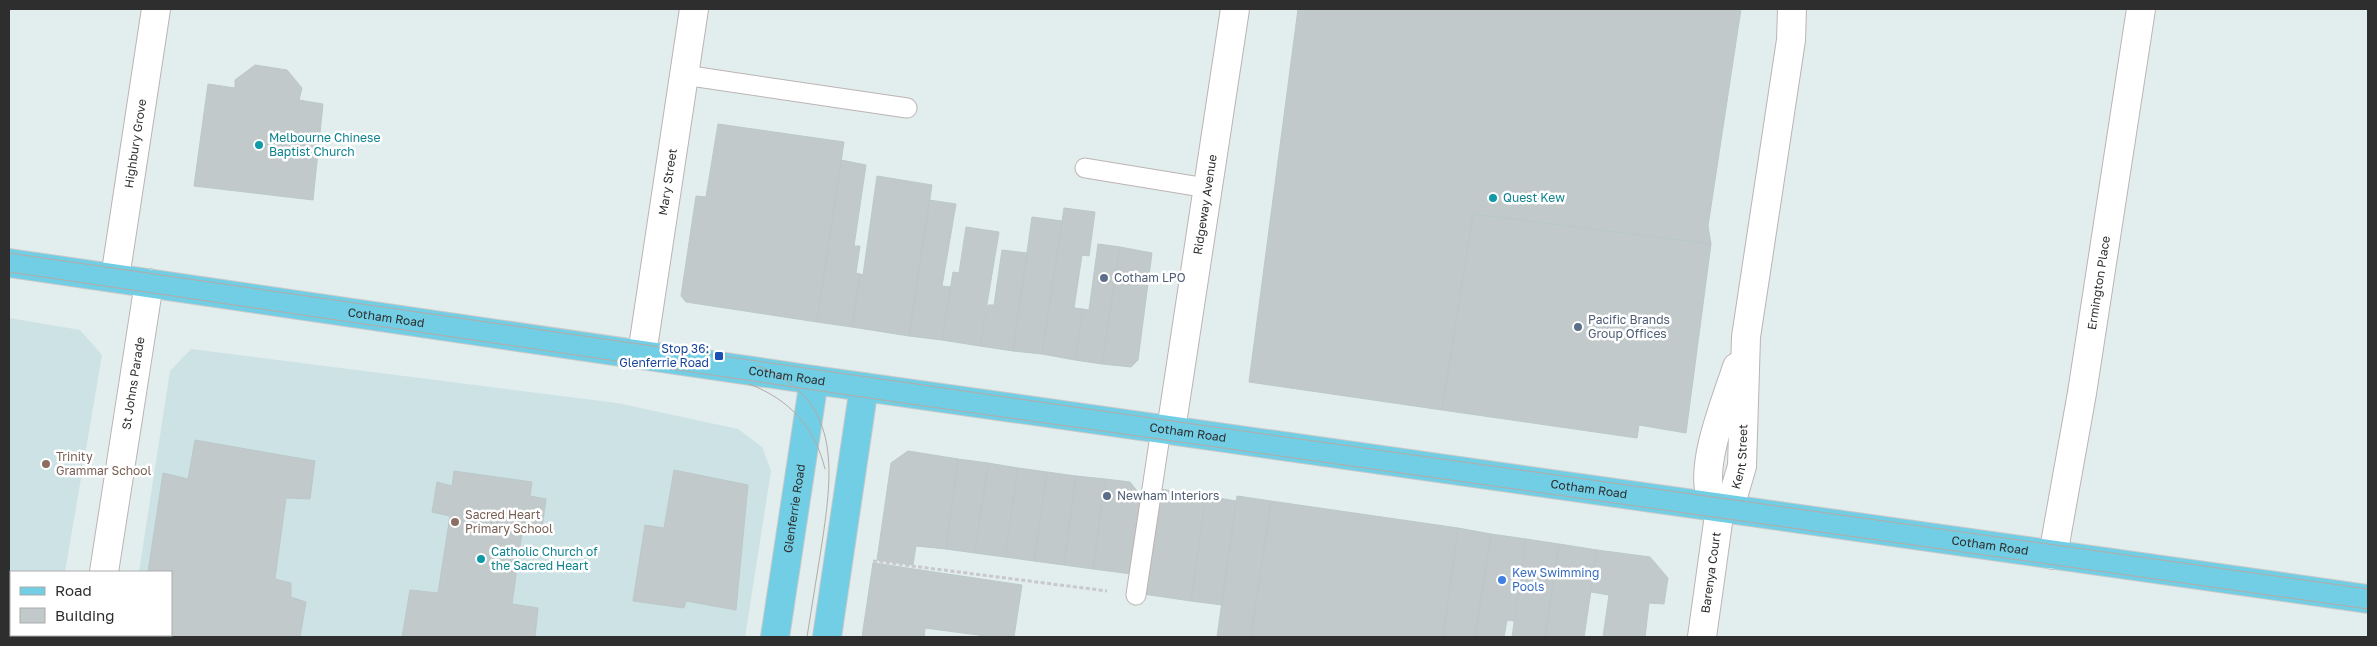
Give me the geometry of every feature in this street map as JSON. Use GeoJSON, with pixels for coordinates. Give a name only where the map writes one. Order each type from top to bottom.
{"type":"FeatureCollection","features":[{"type":"Feature","properties":{"kind":"main road","name":"Cotham Road"},"geometry":{"type":"LineString","coordinates":[[9,263],[814,380],[2368,599]]}},
{"type":"Feature","properties":{"kind":"main road","name":"Glenferrie Road"},"geometry":{"type":"LineString","coordinates":[[775,637],[814,380]]}},
{"type":"Feature","properties":{"kind":"main road"},"geometry":{"type":"LineString","coordinates":[[827,637],[864,387]]}},
{"type":"Feature","properties":{"kind":"street","name":"Highbury Grove"},"geometry":{"type":"LineString","coordinates":[[115,278],[156,9]]}},
{"type":"Feature","properties":{"kind":"street","name":"Mary Street"},"geometry":{"type":"LineString","coordinates":[[642,354],[694,9]]}},
{"type":"Feature","properties":{"kind":"street","name":"Ridgeway Avenue"},"geometry":{"type":"LineString","coordinates":[[1166,429],[1235,9]]}},
{"type":"Feature","properties":{"kind":"street","name":"Kent Street"},"geometry":{"type":"LineString","coordinates":[[1720,508],[1732,500],[1742,466],[1746,337],[1791,40],[1792,9]]}},
{"type":"Feature","properties":{"kind":"street","name":"Kent Street"},"geometry":{"type":"LineString","coordinates":[[1791,40],[1805,9]]}},
{"type":"Feature","properties":{"kind":"street","name":"Ermington Place"},"geometry":{"type":"LineString","coordinates":[[2053,555],[2082,393],[2141,9]]}},
{"type":"Feature","properties":{"kind":"street","name":"St Johns Parade"},"geometry":{"type":"LineString","coordinates":[[104,571],[149,283]]}},
{"type":"Feature","properties":{"kind":"street","name":"Barenya Court"},"geometry":{"type":"LineString","coordinates":[[1702,637],[1720,508]]}},
{"type":"Feature","properties":{"kind":"lane"},"geometry":{"type":"LineString","coordinates":[[684,75],[907,108]]}},
{"type":"Feature","properties":{"kind":"lane"},"geometry":{"type":"LineString","coordinates":[[1084,168],[1207,188]]}},
{"type":"Feature","properties":{"kind":"lane"},"geometry":{"type":"LineString","coordinates":[[1136,595],[1166,429]]}},
{"type":"Feature","properties":{"kind":"path"},"geometry":{"type":"LineString","coordinates":[[869,561],[1136,595]]}},
{"type":"Feature","properties":{"kind":"shaded area","name":"Trinity Grammar School"},"geometry":{"type":"Polygon","coordinates":[[[9,318],[80,330],[102,355],[65,571],[10,571],[9,611],[9,318]]]}},
{"type":"Feature","properties":{"kind":"shaded area","name":"Sacred Heart Primary School"},"geometry":{"type":"Polygon","coordinates":[[[191,349],[617,403],[738,429],[762,447],[771,471],[745,637],[129,637],[172,636],[172,571],[139,571],[170,371],[191,349]]]}},
{"type":"Feature","properties":{"kind":"building","name":"Quest Kew"},"geometry":{"type":"Polygon","coordinates":[[[1298,9],[1741,9],[1708,226],[1711,244],[1473,214],[1442,410],[1249,382],[1298,9]]]}},
{"type":"Feature","properties":{"kind":"building","name":"Melbourne Chinese Baptist Church"},"geometry":{"type":"Polygon","coordinates":[[[255,65],[287,70],[302,88],[299,100],[323,104],[313,200],[194,186],[208,84],[235,88],[235,80],[255,65]]]}},
{"type":"Feature","properties":{"kind":"building"},"geometry":{"type":"Polygon","coordinates":[[[718,124],[844,142],[817,322],[686,302],[681,296],[696,196],[706,197],[718,124]]]}},
{"type":"Feature","properties":{"kind":"building"},"geometry":{"type":"Polygon","coordinates":[[[841,160],[866,165],[854,246],[860,246],[856,273],[860,274],[852,327],[817,322],[841,160]]]}},
{"type":"Feature","properties":{"kind":"building"},"geometry":{"type":"Polygon","coordinates":[[[877,176],[932,185],[909,336],[852,327],[860,274],[863,275],[877,176]]]}},
{"type":"Feature","properties":{"kind":"building"},"geometry":{"type":"Polygon","coordinates":[[[929,200],[956,204],[942,286],[951,287],[942,340],[909,336],[929,200]]]}},
{"type":"Feature","properties":{"kind":"building"},"geometry":{"type":"Polygon","coordinates":[[[1064,208],[1095,212],[1089,256],[1082,255],[1074,308],[1083,309],[1075,360],[1042,354],[1064,208]]]}},
{"type":"Feature","properties":{"kind":"building","name":"Pacific Brands Group Offices"},"geometry":{"type":"Polygon","coordinates":[[[1473,214],[1711,244],[1686,433],[1639,425],[1637,438],[1442,410],[1473,214]]]}},
{"type":"Feature","properties":{"kind":"building"},"geometry":{"type":"Polygon","coordinates":[[[1032,217],[1062,221],[1042,354],[1013,351],[1032,217]]]}},
{"type":"Feature","properties":{"kind":"building"},"geometry":{"type":"Polygon","coordinates":[[[966,227],[999,232],[980,346],[942,340],[953,272],[959,273],[966,227]]]}},
{"type":"Feature","properties":{"kind":"building","name":"Cotham LPO"},"geometry":{"type":"Polygon","coordinates":[[[1098,244],[1120,247],[1102,364],[1075,360],[1083,309],[1089,310],[1098,244]]]}},
{"type":"Feature","properties":{"kind":"building"},"geometry":{"type":"Polygon","coordinates":[[[1120,247],[1152,253],[1138,360],[1131,367],[1102,364],[1120,247]]]}},
{"type":"Feature","properties":{"kind":"building"},"geometry":{"type":"Polygon","coordinates":[[[1002,250],[1027,253],[1013,351],[980,346],[988,305],[994,305],[1002,250]]]}},
{"type":"Feature","properties":{"kind":"building"},"geometry":{"type":"Polygon","coordinates":[[[195,440],[315,461],[310,499],[286,498],[275,579],[291,583],[291,597],[306,602],[300,637],[138,637],[172,636],[172,571],[148,571],[163,473],[188,479],[195,440]]]}},
{"type":"Feature","properties":{"kind":"building"},"geometry":{"type":"Polygon","coordinates":[[[908,451],[958,459],[946,549],[916,546],[913,565],[877,560],[891,463],[908,451]]]}},
{"type":"Feature","properties":{"kind":"building"},"geometry":{"type":"Polygon","coordinates":[[[958,459],[988,463],[975,553],[946,549],[958,459]]]}},
{"type":"Feature","properties":{"kind":"building"},"geometry":{"type":"Polygon","coordinates":[[[988,463],[1018,468],[1005,557],[975,553],[988,463]]]}},
{"type":"Feature","properties":{"kind":"building"},"geometry":{"type":"Polygon","coordinates":[[[1018,468],[1047,472],[1034,561],[1005,557],[1018,468]]]}},
{"type":"Feature","properties":{"kind":"building"},"geometry":{"type":"Polygon","coordinates":[[[674,470],[748,485],[736,610],[686,601],[684,608],[633,601],[645,525],[664,528],[674,470]]]}},
{"type":"Feature","properties":{"kind":"building","name":"Catholic Church of the Sacred Heart"},"geometry":{"type":"Polygon","coordinates":[[[454,471],[532,482],[530,496],[546,499],[542,528],[523,525],[512,604],[538,608],[535,637],[402,637],[410,590],[438,593],[450,516],[432,512],[437,482],[452,486],[454,471]]]}},
{"type":"Feature","properties":{"kind":"building"},"geometry":{"type":"Polygon","coordinates":[[[1047,472],[1076,476],[1064,565],[1034,561],[1047,472]]]}},
{"type":"Feature","properties":{"kind":"building"},"geometry":{"type":"Polygon","coordinates":[[[1076,476],[1105,479],[1093,569],[1064,565],[1076,476]]]}},
{"type":"Feature","properties":{"kind":"building"},"geometry":{"type":"Polygon","coordinates":[[[1105,479],[1130,482],[1142,497],[1132,574],[1093,569],[1105,479]]]}},
{"type":"Feature","properties":{"kind":"building"},"geometry":{"type":"Polygon","coordinates":[[[1160,489],[1206,496],[1191,601],[1143,594],[1160,489]]]}},
{"type":"Feature","properties":{"kind":"building"},"geometry":{"type":"Polygon","coordinates":[[[1206,496],[1236,501],[1222,605],[1191,601],[1206,496]]]}},
{"type":"Feature","properties":{"kind":"building"},"geometry":{"type":"Polygon","coordinates":[[[1237,496],[1271,501],[1251,637],[1217,637],[1237,496]]]}},
{"type":"Feature","properties":{"kind":"building"},"geometry":{"type":"Polygon","coordinates":[[[1271,501],[1458,528],[1443,637],[1251,637],[1271,501]]]}},
{"type":"Feature","properties":{"kind":"building"},"geometry":{"type":"Polygon","coordinates":[[[1458,528],[1491,534],[1475,637],[1443,637],[1458,528]]]}},
{"type":"Feature","properties":{"kind":"building","name":"Kew Swimming Pools"},"geometry":{"type":"Polygon","coordinates":[[[1491,534],[1526,539],[1514,621],[1507,620],[1504,637],[1475,637],[1491,534]]]}},
{"type":"Feature","properties":{"kind":"building"},"geometry":{"type":"Polygon","coordinates":[[[1526,539],[1559,544],[1545,637],[1512,637],[1526,539]]]}},
{"type":"Feature","properties":{"kind":"building"},"geometry":{"type":"Polygon","coordinates":[[[1559,544],[1597,550],[1584,637],[1545,637],[1559,544]]]}},
{"type":"Feature","properties":{"kind":"building"},"geometry":{"type":"Polygon","coordinates":[[[1597,550],[1650,557],[1668,578],[1664,604],[1649,603],[1645,637],[1603,637],[1609,595],[1591,592],[1597,550]]]}},
{"type":"Feature","properties":{"kind":"building"},"geometry":{"type":"Polygon","coordinates":[[[873,563],[1022,585],[1014,637],[993,637],[925,628],[924,637],[862,637],[873,563]]]}},
{"type":"Feature","properties":{"kind":"tram line"},"geometry":{"type":"LineString","coordinates":[[9,253],[1172,421],[2368,589]]}},
{"type":"Feature","properties":{"kind":"tram line"},"geometry":{"type":"LineString","coordinates":[[9,272],[896,402],[2368,609]]}},
{"type":"Feature","properties":{"kind":"tram line"},"geometry":{"type":"LineString","coordinates":[[758,366],[785,380],[805,397],[818,417],[826,439],[829,463],[826,515],[807,637]]}},
{"type":"Feature","properties":{"kind":"tram line"},"geometry":{"type":"LineString","coordinates":[[749,384],[776,398],[798,416],[815,440],[825,469]]}},
{"type":"Feature","properties":{"kind":"place","name":"Melbourne Chinese Baptist Church"},"geometry":{"type":"Point","coordinates":[259,145]}},
{"type":"Feature","properties":{"kind":"place","name":"Quest Kew"},"geometry":{"type":"Point","coordinates":[1493,198]}},
{"type":"Feature","properties":{"kind":"place","name":"Cotham LPO"},"geometry":{"type":"Point","coordinates":[1104,278]}},
{"type":"Feature","properties":{"kind":"place","name":"Pacific Brands Group Offices"},"geometry":{"type":"Point","coordinates":[1578,327]}},
{"type":"Feature","properties":{"kind":"place","name":"Stop 36: Glenferrie Road"},"geometry":{"type":"Point","coordinates":[719,356]}},
{"type":"Feature","properties":{"kind":"place","name":"Trinity Grammar School"},"geometry":{"type":"Point","coordinates":[46,464]}},
{"type":"Feature","properties":{"kind":"place","name":"Newham Interiors"},"geometry":{"type":"Point","coordinates":[1107,496]}},
{"type":"Feature","properties":{"kind":"place","name":"Sacred Heart Primary School"},"geometry":{"type":"Point","coordinates":[455,522]}},
{"type":"Feature","properties":{"kind":"place","name":"Catholic Church of the Sacred Heart"},"geometry":{"type":"Point","coordinates":[481,559]}},
{"type":"Feature","properties":{"kind":"place","name":"Kew Swimming Pools"},"geometry":{"type":"Point","coordinates":[1502,580]}}]}
